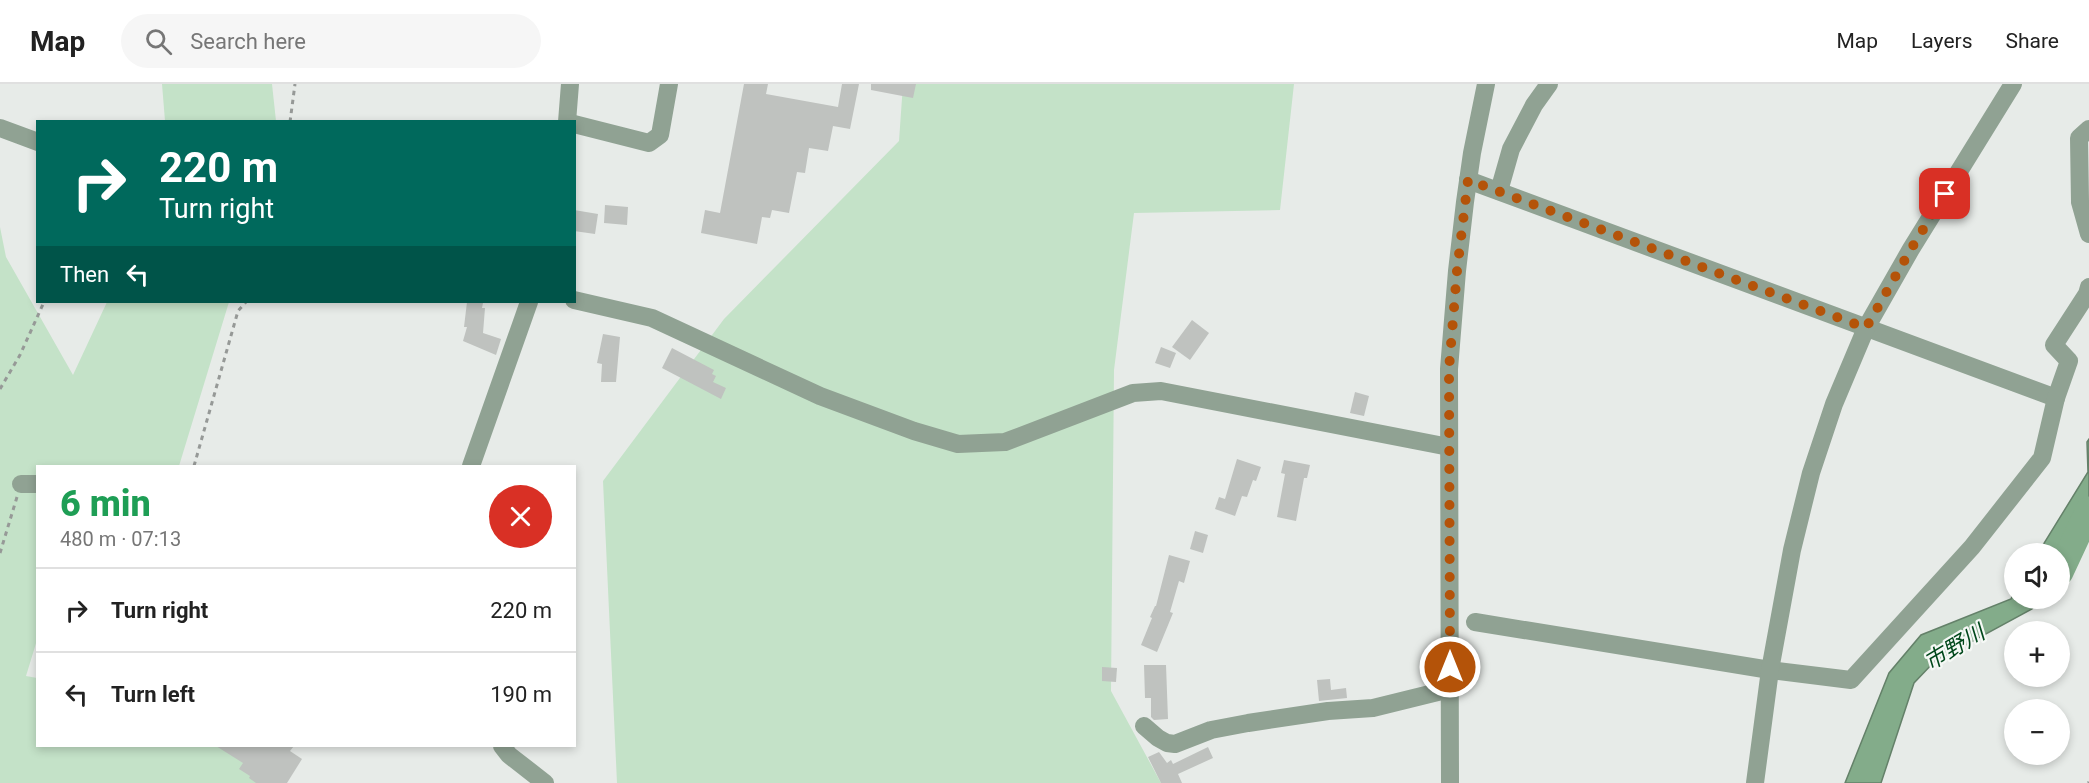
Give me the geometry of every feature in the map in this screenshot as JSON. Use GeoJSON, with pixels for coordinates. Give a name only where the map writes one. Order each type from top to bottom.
{"type":"FeatureCollection","features":[{"type":"Feature","properties":{"kind":"street"},"geometry":{"type":"LineString","coordinates":[[567,120],[570,84]]}},
{"type":"Feature","properties":{"kind":"street"},"geometry":{"type":"LineString","coordinates":[[576,125],[649,143],[660,135],[669,84]]}},
{"type":"Feature","properties":{"kind":"street"},"geometry":{"type":"LineString","coordinates":[[1450,783],[1451,347],[1468,180],[1486,84]]}},
{"type":"Feature","properties":{"kind":"street"},"geometry":{"type":"LineString","coordinates":[[1499,191],[1510,148],[1534,105],[1549,84]]}},
{"type":"Feature","properties":{"kind":"street"},"geometry":{"type":"LineString","coordinates":[[1755,783],[1770,670],[1792,550],[1811,473],[1834,404],[1866,328],[1911,249],[2013,84]]}},
{"type":"Feature","properties":{"kind":"street"},"geometry":{"type":"LineString","coordinates":[[0,128],[36,141]]}},
{"type":"Feature","properties":{"kind":"street"},"geometry":{"type":"LineString","coordinates":[[2089,129],[2079,138],[2080,202],[2089,234]]}},
{"type":"Feature","properties":{"kind":"street"},"geometry":{"type":"LineString","coordinates":[[1468,180],[2056,398]]}},
{"type":"Feature","properties":{"kind":"street"},"geometry":{"type":"LineString","coordinates":[[1474,622],[1770,670],[1851,680],[1972,547],[2042,458],[2056,398],[2069,361],[2054,345],[2087,294],[2089,287]]}},
{"type":"Feature","properties":{"kind":"street"},"geometry":{"type":"LineString","coordinates":[[576,300],[652,318],[820,396],[914,432],[958,444],[1005,442],[1133,393],[1161,391],[1449,447]]}},
{"type":"Feature","properties":{"kind":"street"},"geometry":{"type":"LineString","coordinates":[[471,465],[529,303]]}},
{"type":"Feature","properties":{"kind":"street"},"geometry":{"type":"LineString","coordinates":[[1144,726],[1158,738],[1175,744],[1211,730],[1328,711],[1373,708],[1450,689]]}},
{"type":"Feature","properties":{"kind":"street"},"geometry":{"type":"LineString","coordinates":[[503,747],[509,755],[545,783]]}},
{"type":"Feature","properties":{"kind":"path"},"geometry":{"type":"LineString","coordinates":[[290,120],[295,84]]}},
{"type":"Feature","properties":{"kind":"path"},"geometry":{"type":"LineString","coordinates":[[0,389],[20,356],[44,303]]}},
{"type":"Feature","properties":{"kind":"path"},"geometry":{"type":"LineString","coordinates":[[194,465],[238,311],[245,303]]}},
{"type":"Feature","properties":{"kind":"path"},"geometry":{"type":"LineString","coordinates":[[0,553],[29,484]]}},
{"type":"Feature","properties":{"kind":"shaded area"},"geometry":{"type":"Polygon","coordinates":[[[162,84],[272,84],[276,120],[165,120],[162,84]]]}},
{"type":"Feature","properties":{"kind":"shaded area"},"geometry":{"type":"Polygon","coordinates":[[[903,84],[1294,84],[1280,210],[1134,213],[1114,370],[1111,691],[1161,783],[617,783],[603,481],[724,319],[899,141],[903,84]]]}},
{"type":"Feature","properties":{"kind":"shaded area"},"geometry":{"type":"Polygon","coordinates":[[[0,227],[6,257],[73,375],[107,303],[229,303],[179,465],[36,465],[36,643],[26,676],[36,678],[36,747],[244,747],[267,783],[0,783],[0,227]]]}},
{"type":"Feature","properties":{"kind":"water"},"geometry":{"type":"Polygon","coordinates":[[[2089,439],[2089,525],[2070,557],[2070,543],[2044,543],[2088,472],[2087,442],[2089,439]]]}},
{"type":"Feature","properties":{"kind":"water"},"geometry":{"type":"Polygon","coordinates":[[[2004,602],[2004,609],[2032,609],[2010,621],[2004,621],[2004,624],[1934,662],[1914,683],[1881,783],[1845,783],[1889,673],[1921,635],[2004,602]]]}},
{"type":"Feature","properties":{"kind":"building"},"geometry":{"type":"Polygon","coordinates":[[[744,84],[768,84],[766,94],[838,107],[842,84],[859,84],[850,129],[833,126],[828,151],[809,148],[805,173],[797,172],[789,213],[772,210],[770,218],[762,217],[757,244],[701,233],[705,210],[720,213],[744,84]]]}},
{"type":"Feature","properties":{"kind":"building"},"geometry":{"type":"Polygon","coordinates":[[[871,84],[916,84],[913,98],[871,90],[871,84]]]}},
{"type":"Feature","properties":{"kind":"building"},"geometry":{"type":"Polygon","coordinates":[[[605,205],[628,207],[627,225],[604,223],[605,205]]]}},
{"type":"Feature","properties":{"kind":"building"},"geometry":{"type":"Polygon","coordinates":[[[576,210],[598,214],[595,234],[576,231],[576,210]]]}},
{"type":"Feature","properties":{"kind":"building"},"geometry":{"type":"Polygon","coordinates":[[[467,303],[483,303],[482,308],[485,308],[483,333],[501,339],[496,355],[463,341],[467,327],[464,327],[467,303]]]}},
{"type":"Feature","properties":{"kind":"building"},"geometry":{"type":"Polygon","coordinates":[[[1192,320],[1209,333],[1190,360],[1172,347],[1192,320]]]}},
{"type":"Feature","properties":{"kind":"building"},"geometry":{"type":"Polygon","coordinates":[[[603,334],[620,337],[616,382],[601,382],[602,364],[597,363],[603,334]]]}},
{"type":"Feature","properties":{"kind":"building"},"geometry":{"type":"Polygon","coordinates":[[[1161,347],[1176,353],[1170,368],[1155,363],[1161,347]]]}},
{"type":"Feature","properties":{"kind":"building"},"geometry":{"type":"Polygon","coordinates":[[[672,348],[714,370],[712,374],[716,376],[713,382],[726,388],[721,399],[662,368],[672,348]]]}},
{"type":"Feature","properties":{"kind":"building"},"geometry":{"type":"Polygon","coordinates":[[[1355,392],[1369,396],[1364,416],[1350,413],[1355,392]]]}},
{"type":"Feature","properties":{"kind":"building"},"geometry":{"type":"Polygon","coordinates":[[[1237,459],[1261,467],[1247,497],[1242,496],[1235,516],[1215,509],[1219,497],[1225,499],[1237,459]]]}},
{"type":"Feature","properties":{"kind":"building"},"geometry":{"type":"Polygon","coordinates":[[[1284,460],[1310,465],[1307,478],[1304,478],[1296,521],[1277,517],[1285,474],[1281,473],[1284,460]]]}},
{"type":"Feature","properties":{"kind":"building"},"geometry":{"type":"Polygon","coordinates":[[[1195,531],[1208,535],[1203,553],[1190,549],[1195,531]]]}},
{"type":"Feature","properties":{"kind":"building"},"geometry":{"type":"Polygon","coordinates":[[[1169,555],[1190,561],[1184,583],[1179,581],[1170,612],[1173,613],[1157,652],[1141,645],[1156,606],[1169,555]]]}},
{"type":"Feature","properties":{"kind":"building"},"geometry":{"type":"Polygon","coordinates":[[[1144,665],[1166,665],[1168,719],[1154,720],[1151,717],[1151,698],[1145,698],[1144,665]]]}},
{"type":"Feature","properties":{"kind":"building"},"geometry":{"type":"Polygon","coordinates":[[[1102,667],[1117,668],[1116,682],[1102,681],[1102,667]]]}},
{"type":"Feature","properties":{"kind":"building"},"geometry":{"type":"Polygon","coordinates":[[[1330,679],[1331,690],[1346,688],[1347,698],[1319,701],[1317,680],[1330,679]]]}},
{"type":"Feature","properties":{"kind":"building"},"geometry":{"type":"Polygon","coordinates":[[[218,747],[293,747],[290,751],[302,759],[287,783],[256,783],[239,769],[243,763],[218,747]]]}},
{"type":"Feature","properties":{"kind":"building"},"geometry":{"type":"Polygon","coordinates":[[[1208,747],[1213,758],[1178,774],[1182,783],[1161,783],[1148,757],[1159,752],[1167,763],[1171,760],[1173,764],[1208,747]]]}},
{"type":"Feature","properties":{"kind":"waterway","name":"市野川"},"geometry":{"type":"LineString","coordinates":[[2070,551],[2089,510]]}},
{"type":"Feature","properties":{"kind":"route"},"geometry":{"type":"LineString","coordinates":[[1450,667],[1449,369],[1457,271],[1468,180],[1866,328],[1945,194]]}}]}
